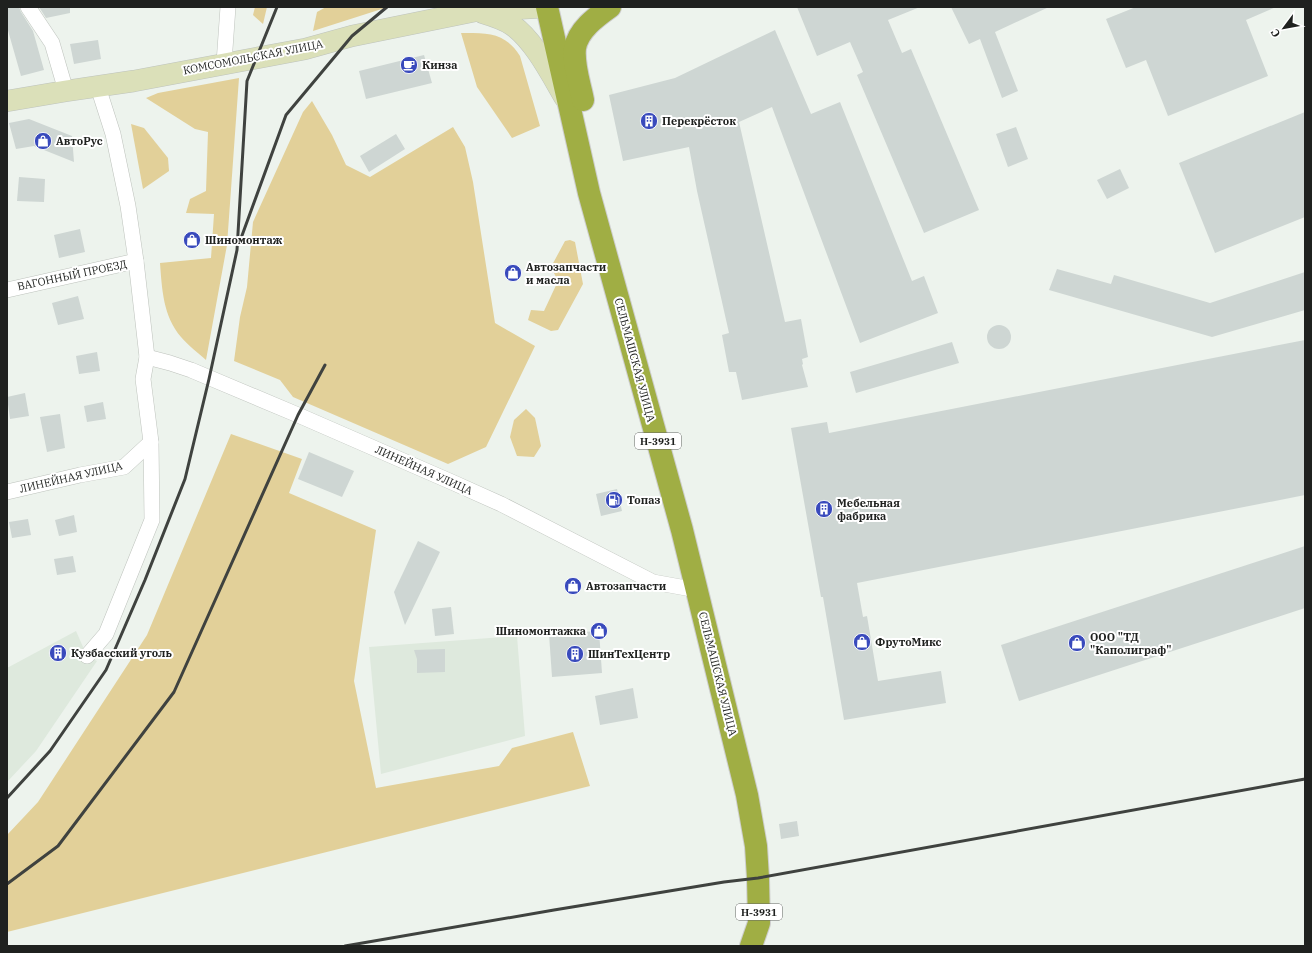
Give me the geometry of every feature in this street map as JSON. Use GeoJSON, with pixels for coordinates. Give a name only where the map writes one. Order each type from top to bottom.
{"type":"FeatureCollection","features":[{"type":"Feature","properties":{"kind":"highway","name":"СЕЛЬМАШСКАЯ УЛИЦА"},"geometry":{"type":"LineString","coordinates":[[547,7],[589,193],[682,530],[747,795],[756,846],[758,878],[759,922],[752,946]]}},
{"type":"Feature","properties":{"kind":"highway"},"geometry":{"type":"LineString","coordinates":[[578,143],[585,133],[586,117],[576,65],[575,48],[579,37],[590,22],[610,7]]}},
{"type":"Feature","properties":{"kind":"main road","name":"КОМСОМОЛЬСКАЯ УЛИЦА"},"geometry":{"type":"LineString","coordinates":[[7,102],[305,49],[352,36],[477,9],[547,7]]}},
{"type":"Feature","properties":{"kind":"main road"},"geometry":{"type":"LineString","coordinates":[[477,9],[512,25],[528,40],[570,106]]}},
{"type":"Feature","properties":{"kind":"street"},"geometry":{"type":"LineString","coordinates":[[28,7],[52,43],[66,91]]}},
{"type":"Feature","properties":{"kind":"street"},"geometry":{"type":"LineString","coordinates":[[224,63],[228,7]]}},
{"type":"Feature","properties":{"kind":"street"},"geometry":{"type":"LineString","coordinates":[[87,656],[106,634],[152,520],[151,442],[143,379],[147,357],[136,261],[128,206],[114,142],[98,87]]}},
{"type":"Feature","properties":{"kind":"street","name":"ВАГОННЫЙ ПРОЕЗД"},"geometry":{"type":"LineString","coordinates":[[7,290],[136,261]]}},
{"type":"Feature","properties":{"kind":"street","name":"ЛИНЕЙНАЯ УЛИЦА"},"geometry":{"type":"LineString","coordinates":[[147,357],[191,370],[298,414],[454,483],[501,504],[653,582],[697,590]]}},
{"type":"Feature","properties":{"kind":"street","name":"ЛИНЕЙНАЯ УЛИЦА"},"geometry":{"type":"LineString","coordinates":[[7,492],[80,475],[124,467],[151,442]]}},
{"type":"Feature","properties":{"kind":"shaded area"},"geometry":{"type":"Polygon","coordinates":[[[255,7],[267,7],[263,24],[253,15],[255,7]]]}},
{"type":"Feature","properties":{"kind":"shaded area"},"geometry":{"type":"Polygon","coordinates":[[[326,7],[388,7],[313,31],[317,12],[326,7]]]}},
{"type":"Feature","properties":{"kind":"shaded area"},"geometry":{"type":"Polygon","coordinates":[[[461,33],[479,33],[495,36],[502,38],[514,48],[520,56],[540,126],[512,138],[477,87],[461,33]]]}},
{"type":"Feature","properties":{"kind":"shaded area"},"geometry":{"type":"Polygon","coordinates":[[[239,78],[227,245],[206,360],[181,337],[170,320],[164,302],[160,263],[211,258],[214,214],[186,213],[190,199],[206,191],[208,132],[195,129],[146,98],[158,93],[239,78]]]}},
{"type":"Feature","properties":{"kind":"shaded area"},"geometry":{"type":"Polygon","coordinates":[[[312,101],[332,135],[346,165],[370,177],[453,127],[465,147],[473,182],[495,323],[535,346],[486,447],[448,464],[293,397],[280,380],[234,361],[240,317],[247,287],[253,222],[303,112],[312,101]]]}},
{"type":"Feature","properties":{"kind":"shaded area"},"geometry":{"type":"Polygon","coordinates":[[[131,124],[144,128],[168,158],[169,171],[143,189],[131,124]]]}},
{"type":"Feature","properties":{"kind":"shaded area"},"geometry":{"type":"Polygon","coordinates":[[[570,240],[575,242],[583,284],[558,330],[551,331],[528,320],[531,310],[544,311],[558,281],[551,267],[565,241],[570,240]]]}},
{"type":"Feature","properties":{"kind":"shaded area"},"geometry":{"type":"Polygon","coordinates":[[[526,409],[535,418],[541,446],[534,457],[517,456],[510,437],[514,420],[526,409]]]}},
{"type":"Feature","properties":{"kind":"shaded area"},"geometry":{"type":"Polygon","coordinates":[[[231,434],[302,459],[289,493],[376,530],[354,681],[376,788],[499,766],[512,748],[573,732],[590,786],[7,932],[7,835],[38,802],[147,635],[231,434]]]}},
{"type":"Feature","properties":{"kind":"shaded area"},"geometry":{"type":"Polygon","coordinates":[[[76,631],[87,656],[97,661],[36,751],[7,782],[7,668],[76,631]]]}},
{"type":"Feature","properties":{"kind":"shaded area"},"geometry":{"type":"Polygon","coordinates":[[[517,636],[525,736],[381,774],[369,647],[517,636]]]}},
{"type":"Feature","properties":{"kind":"building"},"geometry":{"type":"Polygon","coordinates":[[[7,7],[19,7],[33,31],[44,70],[21,76],[7,27],[7,7]]]}},
{"type":"Feature","properties":{"kind":"building"},"geometry":{"type":"Polygon","coordinates":[[[39,7],[70,7],[70,13],[46,18],[39,7]]]}},
{"type":"Feature","properties":{"kind":"building"},"geometry":{"type":"Polygon","coordinates":[[[797,7],[920,7],[888,20],[902,53],[911,49],[979,210],[924,233],[857,75],[863,72],[850,42],[817,56],[797,7]]]}},
{"type":"Feature","properties":{"kind":"building"},"geometry":{"type":"Polygon","coordinates":[[[951,7],[1049,7],[995,32],[1018,91],[1002,98],[980,39],[969,44],[951,7]]]}},
{"type":"Feature","properties":{"kind":"building"},"geometry":{"type":"Polygon","coordinates":[[[1136,7],[1276,7],[1246,20],[1268,76],[1168,116],[1146,60],[1126,68],[1106,19],[1136,7]]]}},
{"type":"Feature","properties":{"kind":"building"},"geometry":{"type":"Polygon","coordinates":[[[775,30],[811,114],[840,102],[912,281],[924,276],[938,313],[860,343],[772,107],[739,122],[785,322],[801,319],[808,357],[802,359],[802,365],[808,387],[742,400],[736,372],[729,372],[722,335],[729,333],[697,191],[689,147],[623,161],[609,95],[675,78],[775,30]]]}},
{"type":"Feature","properties":{"kind":"building"},"geometry":{"type":"Polygon","coordinates":[[[98,40],[101,59],[74,64],[70,44],[98,40]]]}},
{"type":"Feature","properties":{"kind":"building"},"geometry":{"type":"Polygon","coordinates":[[[424,55],[432,83],[366,99],[359,71],[424,55]]]}},
{"type":"Feature","properties":{"kind":"building"},"geometry":{"type":"Polygon","coordinates":[[[1305,112],[1305,217],[1215,253],[1179,163],[1305,112]]]}},
{"type":"Feature","properties":{"kind":"building","name":"АвтоРус"},"geometry":{"type":"Polygon","coordinates":[[[29,119],[72,136],[74,162],[34,146],[16,149],[9,123],[29,119]]]}},
{"type":"Feature","properties":{"kind":"building"},"geometry":{"type":"Polygon","coordinates":[[[1016,127],[1028,159],[1008,167],[996,134],[1016,127]]]}},
{"type":"Feature","properties":{"kind":"building"},"geometry":{"type":"Polygon","coordinates":[[[396,134],[405,149],[369,172],[360,156],[396,134]]]}},
{"type":"Feature","properties":{"kind":"building"},"geometry":{"type":"Polygon","coordinates":[[[1120,169],[1129,188],[1107,199],[1097,180],[1120,169]]]}},
{"type":"Feature","properties":{"kind":"building"},"geometry":{"type":"Polygon","coordinates":[[[19,177],[45,179],[44,202],[17,201],[19,177]]]}},
{"type":"Feature","properties":{"kind":"building"},"geometry":{"type":"Polygon","coordinates":[[[80,229],[85,252],[59,258],[54,235],[80,229]]]}},
{"type":"Feature","properties":{"kind":"building"},"geometry":{"type":"Polygon","coordinates":[[[1057,269],[1111,284],[1114,275],[1210,303],[1305,272],[1305,310],[1212,337],[1049,290],[1057,269]]]}},
{"type":"Feature","properties":{"kind":"building"},"geometry":{"type":"Polygon","coordinates":[[[78,296],[84,319],[58,325],[52,303],[78,296]]]}},
{"type":"Feature","properties":{"kind":"building"},"geometry":{"type":"Polygon","coordinates":[[[999,325],[1008,328],[1011,337],[1008,346],[999,349],[990,346],[987,337],[990,328],[999,325]]]}},
{"type":"Feature","properties":{"kind":"building"},"geometry":{"type":"Polygon","coordinates":[[[1305,340],[1305,495],[857,583],[863,617],[867,616],[878,681],[941,671],[946,703],[844,720],[823,597],[821,597],[791,428],[827,422],[829,433],[1305,340]]]}},
{"type":"Feature","properties":{"kind":"building"},"geometry":{"type":"Polygon","coordinates":[[[952,342],[959,363],[856,393],[850,372],[952,342]]]}},
{"type":"Feature","properties":{"kind":"building"},"geometry":{"type":"Polygon","coordinates":[[[97,352],[100,371],[79,374],[76,356],[97,352]]]}},
{"type":"Feature","properties":{"kind":"building"},"geometry":{"type":"Polygon","coordinates":[[[25,393],[29,416],[10,419],[7,397],[25,393]]]}},
{"type":"Feature","properties":{"kind":"building"},"geometry":{"type":"Polygon","coordinates":[[[103,402],[106,419],[87,422],[84,406],[103,402]]]}},
{"type":"Feature","properties":{"kind":"building"},"geometry":{"type":"Polygon","coordinates":[[[60,414],[65,448],[47,452],[40,417],[60,414]]]}},
{"type":"Feature","properties":{"kind":"building"},"geometry":{"type":"Polygon","coordinates":[[[309,452],[354,471],[342,497],[298,479],[309,452]]]}},
{"type":"Feature","properties":{"kind":"building"},"geometry":{"type":"Polygon","coordinates":[[[617,489],[622,511],[601,516],[596,494],[617,489]]]}},
{"type":"Feature","properties":{"kind":"building"},"geometry":{"type":"Polygon","coordinates":[[[74,515],[77,532],[59,536],[55,520],[74,515]]]}},
{"type":"Feature","properties":{"kind":"building"},"geometry":{"type":"Polygon","coordinates":[[[28,519],[31,535],[12,538],[9,522],[28,519]]]}},
{"type":"Feature","properties":{"kind":"building"},"geometry":{"type":"Polygon","coordinates":[[[418,541],[440,552],[405,625],[394,592],[418,541]]]}},
{"type":"Feature","properties":{"kind":"building"},"geometry":{"type":"Polygon","coordinates":[[[1305,546],[1305,608],[1019,701],[1001,645],[1305,546]]]}},
{"type":"Feature","properties":{"kind":"building"},"geometry":{"type":"Polygon","coordinates":[[[73,556],[76,572],[57,575],[54,559],[73,556]]]}},
{"type":"Feature","properties":{"kind":"building"},"geometry":{"type":"Polygon","coordinates":[[[451,607],[454,634],[435,636],[432,609],[451,607]]]}},
{"type":"Feature","properties":{"kind":"building","name":"ШинТехЦентр"},"geometry":{"type":"Polygon","coordinates":[[[599,631],[602,673],[552,677],[549,634],[599,631]]]}},
{"type":"Feature","properties":{"kind":"building"},"geometry":{"type":"Polygon","coordinates":[[[445,649],[445,672],[417,673],[417,659],[414,650],[445,649]]]}},
{"type":"Feature","properties":{"kind":"building"},"geometry":{"type":"Polygon","coordinates":[[[633,688],[638,718],[600,725],[595,696],[633,688]]]}},
{"type":"Feature","properties":{"kind":"building"},"geometry":{"type":"Polygon","coordinates":[[[797,821],[799,836],[781,839],[779,824],[797,821]]]}},
{"type":"Feature","properties":{"kind":"railway"},"geometry":{"type":"LineString","coordinates":[[7,798],[50,751],[106,670],[145,580],[185,479],[209,379],[237,250],[247,81],[277,7]]}},
{"type":"Feature","properties":{"kind":"railway"},"geometry":{"type":"LineString","coordinates":[[240,241],[286,115],[352,36],[387,7]]}},
{"type":"Feature","properties":{"kind":"railway"},"geometry":{"type":"LineString","coordinates":[[7,884],[58,846],[174,692],[298,415],[325,365]]}},
{"type":"Feature","properties":{"kind":"railway"},"geometry":{"type":"LineString","coordinates":[[345,946],[724,882],[758,878],[1305,779]]}},
{"type":"Feature","properties":{"kind":"place","name":"Кинза"},"geometry":{"type":"Point","coordinates":[409,65]}},
{"type":"Feature","properties":{"kind":"place","name":"Перекрёсток"},"geometry":{"type":"Point","coordinates":[649,121]}},
{"type":"Feature","properties":{"kind":"place","name":"АвтоРус"},"geometry":{"type":"Point","coordinates":[43,141]}},
{"type":"Feature","properties":{"kind":"place","name":"Шиномонтаж"},"geometry":{"type":"Point","coordinates":[192,240]}},
{"type":"Feature","properties":{"kind":"place","name":"Автозапчасти и масла"},"geometry":{"type":"Point","coordinates":[513,273]}},
{"type":"Feature","properties":{"kind":"place","name":"Топаз"},"geometry":{"type":"Point","coordinates":[614,500]}},
{"type":"Feature","properties":{"kind":"place","name":"Мебельная фабрика"},"geometry":{"type":"Point","coordinates":[824,509]}},
{"type":"Feature","properties":{"kind":"place","name":"Автозапчасти"},"geometry":{"type":"Point","coordinates":[573,586]}},
{"type":"Feature","properties":{"kind":"place","name":"Шиномонтажка"},"geometry":{"type":"Point","coordinates":[599,631]}},
{"type":"Feature","properties":{"kind":"place","name":"ФрутоМикс"},"geometry":{"type":"Point","coordinates":[862,642]}},
{"type":"Feature","properties":{"kind":"place","name":"ООО \"ТД \"Каполиграф\""},"geometry":{"type":"Point","coordinates":[1077,643]}},
{"type":"Feature","properties":{"kind":"place","name":"Кузбасский уголь"},"geometry":{"type":"Point","coordinates":[58,653]}},
{"type":"Feature","properties":{"kind":"place","name":"ШинТехЦентр"},"geometry":{"type":"Point","coordinates":[575,654]}}]}
